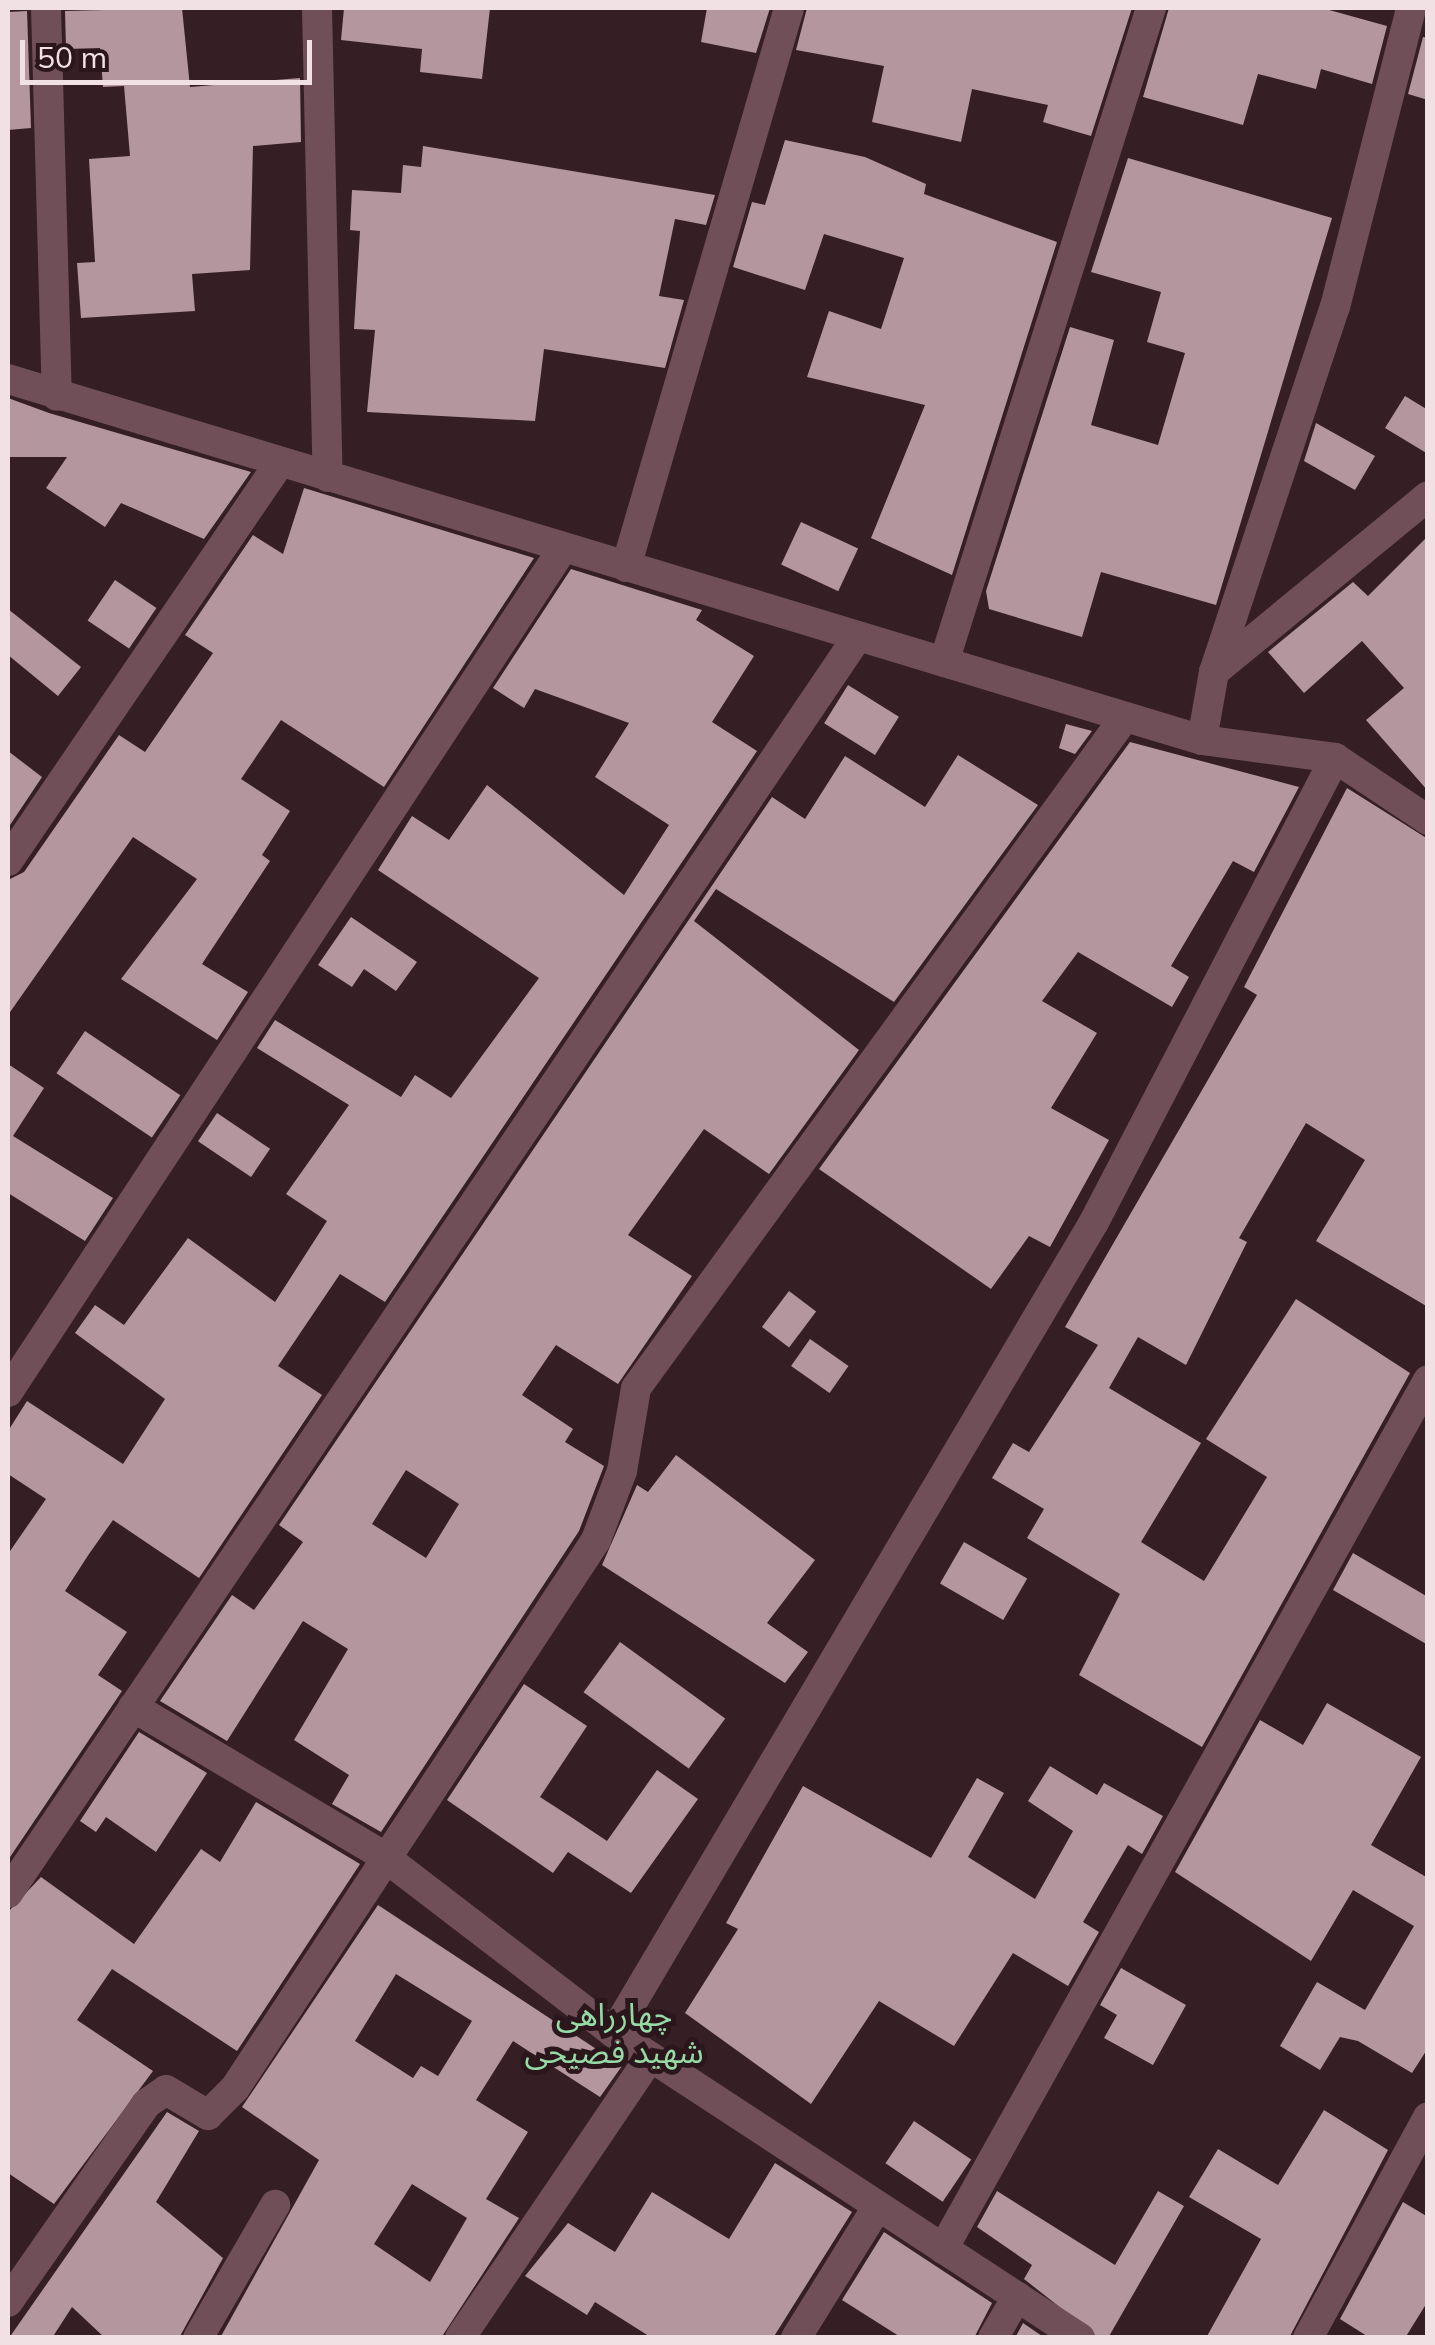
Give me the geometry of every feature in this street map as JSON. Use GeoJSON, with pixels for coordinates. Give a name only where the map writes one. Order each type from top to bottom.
{"type":"FeatureCollection","features":[{"type":"Feature","properties":{"kind":"street"},"geometry":{"type":"LineString","coordinates":[[46,8],[57,396]]}},
{"type":"Feature","properties":{"kind":"street"},"geometry":{"type":"LineString","coordinates":[[317,8],[328,477]]}},
{"type":"Feature","properties":{"kind":"street"},"geometry":{"type":"LineString","coordinates":[[626,567],[789,8]]}},
{"type":"Feature","properties":{"kind":"street"},"geometry":{"type":"LineString","coordinates":[[944,662],[1151,8]]}},
{"type":"Feature","properties":{"kind":"street"},"geometry":{"type":"LineString","coordinates":[[1202,740],[1214,672],[1336,307],[1414,8],[1428,12]]}},
{"type":"Feature","properties":{"kind":"street"},"geometry":{"type":"LineString","coordinates":[[8,379],[1202,740],[1335,758],[1428,820]]}},
{"type":"Feature","properties":{"kind":"street"},"geometry":{"type":"LineString","coordinates":[[8,861],[280,462]]}},
{"type":"Feature","properties":{"kind":"street"},"geometry":{"type":"LineString","coordinates":[[1214,672],[1428,496]]}},
{"type":"Feature","properties":{"kind":"street"},"geometry":{"type":"LineString","coordinates":[[8,1392],[563,548]]}},
{"type":"Feature","properties":{"kind":"street"},"geometry":{"type":"LineString","coordinates":[[8,1893],[858,636]]}},
{"type":"Feature","properties":{"kind":"street"},"geometry":{"type":"LineString","coordinates":[[8,2302],[146,2104],[166,2090],[208,2115],[235,2088],[382,1855],[596,1540],[622,1472],[636,1388],[1125,716]]}},
{"type":"Feature","properties":{"kind":"street"},"geometry":{"type":"LineString","coordinates":[[614,2033],[1094,1222],[1335,758]]}},
{"type":"Feature","properties":{"kind":"street"},"geometry":{"type":"LineString","coordinates":[[943,2249],[1428,1380]]}},
{"type":"Feature","properties":{"kind":"street"},"geometry":{"type":"LineString","coordinates":[[133,1707],[382,1855],[614,2033],[1080,2338]]}},
{"type":"Feature","properties":{"kind":"street"},"geometry":{"type":"LineString","coordinates":[[460,2338],[650,2057]]}},
{"type":"Feature","properties":{"kind":"street"},"geometry":{"type":"LineString","coordinates":[[1308,2338],[1428,2117]]}},
{"type":"Feature","properties":{"kind":"street"},"geometry":{"type":"LineString","coordinates":[[198,2338],[275,2205]]}},
{"type":"Feature","properties":{"kind":"street"},"geometry":{"type":"LineString","coordinates":[[796,2338],[878,2206]]}},
{"type":"Feature","properties":{"kind":"street"},"geometry":{"type":"LineString","coordinates":[[993,2338],[1017,2296]]}},
{"type":"Feature","properties":{"kind":"building"},"geometry":{"type":"Polygon","coordinates":[[[182,8],[190,87],[300,78],[301,142],[253,146],[250,270],[192,274],[195,311],[81,318],[77,263],[95,262],[89,159],[130,156],[124,86],[103,87],[100,48],[66,49],[65,11],[182,8]]]}},
{"type":"Feature","properties":{"kind":"building"},"geometry":{"type":"Polygon","coordinates":[[[344,8],[490,8],[482,79],[420,72],[422,49],[341,40],[344,8]]]}},
{"type":"Feature","properties":{"kind":"building"},"geometry":{"type":"Polygon","coordinates":[[[707,8],[770,8],[756,53],[701,42],[707,8]]]}},
{"type":"Feature","properties":{"kind":"building"},"geometry":{"type":"Polygon","coordinates":[[[807,8],[1132,8],[1091,136],[1043,122],[1048,105],[972,89],[961,142],[872,122],[884,66],[796,50],[807,8]]]}},
{"type":"Feature","properties":{"kind":"building"},"geometry":{"type":"Polygon","coordinates":[[[1169,8],[1322,8],[1387,26],[1372,84],[1321,69],[1316,89],[1258,74],[1243,125],[1143,97],[1169,8]]]}},
{"type":"Feature","properties":{"kind":"building"},"geometry":{"type":"Polygon","coordinates":[[[27,11],[31,128],[8,130],[8,12],[27,11]]]}},
{"type":"Feature","properties":{"kind":"building"},"geometry":{"type":"Polygon","coordinates":[[[1423,37],[1428,38],[1428,100],[1408,94],[1423,37]]]}},
{"type":"Feature","properties":{"kind":"building"},"geometry":{"type":"Polygon","coordinates":[[[785,140],[865,157],[926,184],[924,194],[1057,242],[952,575],[871,538],[925,405],[807,377],[829,311],[881,329],[904,258],[824,234],[805,290],[733,267],[752,202],[765,205],[785,140]]]}},
{"type":"Feature","properties":{"kind":"building"},"geometry":{"type":"Polygon","coordinates":[[[423,146],[715,195],[706,225],[675,219],[659,296],[684,300],[665,368],[544,349],[535,421],[367,412],[375,330],[354,329],[360,231],[350,230],[352,190],[401,193],[403,165],[421,167],[423,146]]]}},
{"type":"Feature","properties":{"kind":"building"},"geometry":{"type":"Polygon","coordinates":[[[1128,158],[1332,218],[1216,605],[1101,572],[1082,637],[989,609],[986,591],[1070,327],[1114,340],[1091,425],[1158,445],[1185,353],[1147,342],[1161,292],[1091,272],[1128,158]]]}},
{"type":"Feature","properties":{"kind":"building"},"geometry":{"type":"Polygon","coordinates":[[[1405,396],[1428,410],[1428,454],[1385,428],[1405,396]]]}},
{"type":"Feature","properties":{"kind":"building"},"geometry":{"type":"Polygon","coordinates":[[[8,398],[251,472],[204,539],[121,503],[105,527],[46,488],[67,457],[8,457],[8,398]]]}},
{"type":"Feature","properties":{"kind":"building"},"geometry":{"type":"Polygon","coordinates":[[[1316,423],[1375,456],[1355,490],[1304,461],[1316,423]]]}},
{"type":"Feature","properties":{"kind":"building"},"geometry":{"type":"Polygon","coordinates":[[[304,488],[534,558],[384,787],[281,720],[241,779],[290,811],[262,855],[270,861],[202,964],[248,992],[217,1040],[121,979],[197,879],[133,837],[8,1015],[8,880],[24,872],[119,735],[145,752],[213,653],[185,635],[253,535],[283,554],[304,488]]]}},
{"type":"Feature","properties":{"kind":"building"},"geometry":{"type":"Polygon","coordinates":[[[801,522],[858,549],[838,591],[781,565],[801,522]]]}},
{"type":"Feature","properties":{"kind":"building"},"geometry":{"type":"Polygon","coordinates":[[[1428,536],[1428,791],[1366,720],[1404,688],[1362,641],[1304,693],[1268,652],[1353,582],[1368,596],[1428,536]]]}},
{"type":"Feature","properties":{"kind":"building"},"geometry":{"type":"Polygon","coordinates":[[[571,569],[702,610],[696,620],[754,656],[712,722],[757,751],[385,1302],[340,1274],[278,1366],[322,1395],[199,1578],[113,1520],[89,1554],[65,1591],[127,1632],[98,1675],[122,1691],[8,1860],[8,1554],[46,1499],[8,1474],[8,1431],[27,1401],[123,1464],[165,1399],[75,1333],[95,1305],[124,1325],[188,1238],[275,1302],[327,1221],[286,1194],[349,1105],[257,1048],[275,1020],[401,1097],[415,1075],[451,1098],[539,978],[378,870],[412,816],[449,840],[487,785],[624,895],[669,825],[595,777],[629,723],[535,689],[524,708],[493,688],[571,569]]]}},
{"type":"Feature","properties":{"kind":"building"},"geometry":{"type":"Polygon","coordinates":[[[115,580],[156,608],[129,649],[88,621],[115,580]]]}},
{"type":"Feature","properties":{"kind":"building"},"geometry":{"type":"Polygon","coordinates":[[[8,609],[81,667],[58,696],[8,655],[8,609]]]}},
{"type":"Feature","properties":{"kind":"building"},"geometry":{"type":"Polygon","coordinates":[[[848,685],[899,717],[875,755],[824,723],[848,685]]]}},
{"type":"Feature","properties":{"kind":"building"},"geometry":{"type":"Polygon","coordinates":[[[1066,724],[1092,731],[1075,754],[1059,748],[1066,724]]]}},
{"type":"Feature","properties":{"kind":"building"},"geometry":{"type":"Polygon","coordinates":[[[1130,742],[1299,787],[1254,872],[1233,861],[1171,966],[1189,977],[1172,1007],[1078,952],[1042,1001],[1097,1033],[1051,1108],[1109,1140],[1050,1247],[1029,1236],[991,1289],[819,1169],[1130,742]]]}},
{"type":"Feature","properties":{"kind":"building"},"geometry":{"type":"Polygon","coordinates":[[[8,751],[42,777],[8,828],[8,751]]]}},
{"type":"Feature","properties":{"kind":"building"},"geometry":{"type":"Polygon","coordinates":[[[958,755],[1038,805],[894,1002],[716,889],[694,921],[859,1050],[769,1174],[704,1129],[628,1235],[692,1276],[618,1384],[556,1345],[522,1395],[573,1429],[565,1442],[604,1466],[579,1531],[381,1832],[332,1804],[349,1775],[294,1740],[348,1649],[303,1621],[227,1741],[160,1701],[232,1595],[254,1610],[303,1542],[279,1525],[772,797],[805,819],[845,756],[925,807],[958,755]],[[406,1470],[372,1524],[426,1558],[459,1504],[406,1470]]]}},
{"type":"Feature","properties":{"kind":"building"},"geometry":{"type":"Polygon","coordinates":[[[1347,788],[1428,839],[1428,1307],[1316,1241],[1365,1160],[1306,1123],[1239,1238],[1247,1242],[1186,1365],[1138,1337],[1109,1388],[1201,1443],[1141,1542],[1204,1581],[1267,1477],[1206,1439],[1296,1299],[1410,1373],[1202,1747],[1079,1675],[1120,1594],[1027,1538],[1044,1509],[992,1478],[1013,1443],[1029,1452],[1098,1345],[1065,1327],[1257,995],[1244,987],[1347,788]]]}},
{"type":"Feature","properties":{"kind":"building"},"geometry":{"type":"Polygon","coordinates":[[[351,917],[417,962],[396,991],[364,969],[352,987],[318,965],[351,917]]]}},
{"type":"Feature","properties":{"kind":"building"},"geometry":{"type":"Polygon","coordinates":[[[85,1031],[180,1095],[152,1138],[56,1073],[85,1031]]]}},
{"type":"Feature","properties":{"kind":"building"},"geometry":{"type":"Polygon","coordinates":[[[8,1064],[44,1088],[13,1136],[113,1198],[85,1241],[8,1193],[8,1064]]]}},
{"type":"Feature","properties":{"kind":"building"},"geometry":{"type":"Polygon","coordinates":[[[217,1113],[270,1149],[251,1177],[198,1141],[217,1113]]]}},
{"type":"Feature","properties":{"kind":"building"},"geometry":{"type":"Polygon","coordinates":[[[789,1291],[816,1311],[789,1347],[762,1327],[789,1291]]]}},
{"type":"Feature","properties":{"kind":"building"},"geometry":{"type":"Polygon","coordinates":[[[810,1339],[849,1366],[830,1393],[791,1366],[810,1339]]]}},
{"type":"Feature","properties":{"kind":"building"},"geometry":{"type":"Polygon","coordinates":[[[676,1455],[815,1560],[767,1623],[808,1652],[785,1683],[602,1565],[637,1485],[648,1492],[676,1455]]]}},
{"type":"Feature","properties":{"kind":"building"},"geometry":{"type":"Polygon","coordinates":[[[964,1542],[1027,1578],[1003,1620],[940,1584],[964,1542]]]}},
{"type":"Feature","properties":{"kind":"building"},"geometry":{"type":"Polygon","coordinates":[[[1353,1553],[1428,1597],[1428,1645],[1333,1590],[1353,1553]]]}},
{"type":"Feature","properties":{"kind":"building"},"geometry":{"type":"Polygon","coordinates":[[[620,1642],[725,1718],[689,1769],[584,1692],[620,1642]]]}},
{"type":"Feature","properties":{"kind":"building"},"geometry":{"type":"Polygon","coordinates":[[[524,1684],[587,1726],[540,1797],[607,1841],[657,1770],[698,1799],[631,1893],[568,1852],[553,1873],[447,1800],[524,1684]]]}},
{"type":"Feature","properties":{"kind":"building"},"geometry":{"type":"Polygon","coordinates":[[[1327,1703],[1421,1757],[1371,1845],[1428,1878],[1428,2048],[1412,2073],[1358,2041],[1340,2037],[1320,2070],[1280,2046],[1317,1982],[1365,2010],[1414,1926],[1353,1890],[1311,1961],[1175,1872],[1260,1720],[1303,1745],[1327,1703]]]}},
{"type":"Feature","properties":{"kind":"building"},"geometry":{"type":"Polygon","coordinates":[[[139,1732],[207,1773],[156,1852],[106,1817],[96,1832],[80,1821],[139,1732]]]}},
{"type":"Feature","properties":{"kind":"building"},"geometry":{"type":"Polygon","coordinates":[[[1050,1766],[1097,1795],[1104,1783],[1163,1816],[1142,1854],[1128,1845],[1083,1922],[1099,1932],[1068,1986],[1013,1953],[954,2046],[879,2001],[811,2104],[685,2013],[738,1929],[726,1923],[803,1786],[931,1858],[977,1778],[1004,1793],[968,1857],[1035,1899],[1073,1831],[1028,1801],[1050,1766]]]}},
{"type":"Feature","properties":{"kind":"building"},"geometry":{"type":"Polygon","coordinates":[[[256,1802],[360,1864],[237,2051],[112,1969],[77,2020],[153,2071],[54,2204],[8,2173],[8,1912],[41,1877],[134,1944],[201,1849],[220,1862],[256,1802]]]}},
{"type":"Feature","properties":{"kind":"building"},"geometry":{"type":"Polygon","coordinates":[[[378,1905],[622,2066],[600,2097],[513,2041],[476,2100],[528,2132],[486,2199],[519,2218],[441,2338],[220,2338],[319,2160],[242,2107],[378,1905]],[[396,1974],[355,2041],[413,2078],[421,2066],[438,2076],[472,2021],[396,1974]],[[412,2184],[374,2244],[430,2282],[467,2218],[412,2184]]]}},
{"type":"Feature","properties":{"kind":"building"},"geometry":{"type":"Polygon","coordinates":[[[1121,1968],[1186,2005],[1153,2065],[1104,2038],[1117,2015],[1100,2005],[1121,1968]]]}},
{"type":"Feature","properties":{"kind":"building"},"geometry":{"type":"Polygon","coordinates":[[[1324,2110],[1388,2150],[1289,2338],[1206,2338],[1261,2239],[1189,2197],[1218,2149],[1278,2185],[1324,2110]]]}},
{"type":"Feature","properties":{"kind":"building"},"geometry":{"type":"Polygon","coordinates":[[[167,2112],[199,2131],[156,2202],[223,2258],[179,2338],[105,2338],[72,2307],[52,2338],[9,2338],[167,2112]]]}},
{"type":"Feature","properties":{"kind":"building"},"geometry":{"type":"Polygon","coordinates":[[[914,2121],[971,2160],[943,2202],[885,2163],[914,2121]]]}},
{"type":"Feature","properties":{"kind":"building"},"geometry":{"type":"Polygon","coordinates":[[[775,2163],[852,2212],[773,2338],[652,2338],[595,2302],[587,2315],[525,2276],[568,2223],[615,2252],[652,2192],[729,2239],[775,2163]]]}},
{"type":"Feature","properties":{"kind":"building"},"geometry":{"type":"Polygon","coordinates":[[[997,2191],[1115,2265],[1158,2191],[1184,2206],[1108,2338],[1099,2338],[1024,2279],[1032,2265],[977,2227],[997,2191]]]}},
{"type":"Feature","properties":{"kind":"building"},"geometry":{"type":"Polygon","coordinates":[[[1403,2202],[1428,2217],[1428,2301],[1405,2338],[1370,2338],[1340,2319],[1403,2202]]]}},
{"type":"Feature","properties":{"kind":"building"},"geometry":{"type":"Polygon","coordinates":[[[884,2232],[992,2303],[974,2338],[902,2338],[842,2300],[884,2232]]]}},
{"type":"Feature","properties":{"kind":"building"},"geometry":{"type":"Polygon","coordinates":[[[1023,2323],[1045,2338],[1015,2338],[1023,2323]]]}},
{"type":"Feature","properties":{"kind":"district","name":"چهارراهی شهید فصیحی"},"geometry":{"type":"Point","coordinates":[614,2034]}}]}
